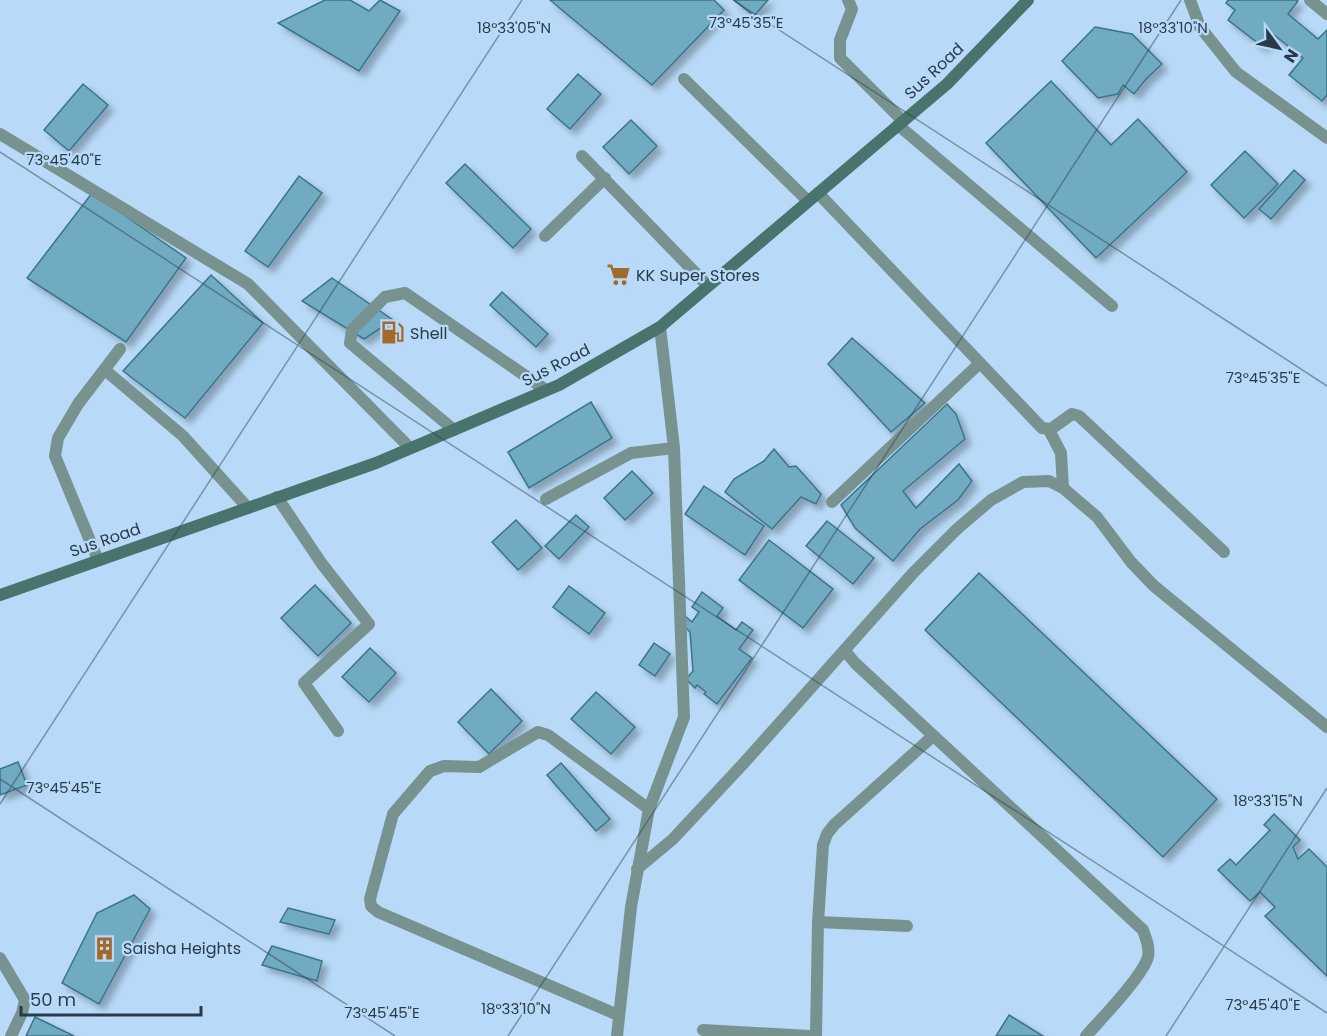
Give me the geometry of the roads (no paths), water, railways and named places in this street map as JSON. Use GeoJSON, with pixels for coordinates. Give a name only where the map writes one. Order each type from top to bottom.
{"type":"FeatureCollection","features":[{"type":"Feature","properties":{"kind":"main road","name":"Sus Road"},"geometry":{"type":"LineString","coordinates":[[0,595],[376,463],[559,385],[660,327],[947,84],[1028,0]]}},
{"type":"Feature","properties":{"kind":"street"},"geometry":{"type":"LineString","coordinates":[[848,0],[852,9],[840,40],[840,58],[901,123],[1112,306]]}},
{"type":"Feature","properties":{"kind":"street"},"geometry":{"type":"LineString","coordinates":[[1190,0],[1200,27],[1236,72],[1327,138]]}},
{"type":"Feature","properties":{"kind":"street"},"geometry":{"type":"LineString","coordinates":[[1310,0],[1327,14]]}},
{"type":"Feature","properties":{"kind":"street"},"geometry":{"type":"LineString","coordinates":[[684,79],[813,197],[1039,425],[1049,430],[1061,453],[1063,488]]}},
{"type":"Feature","properties":{"kind":"street"},"geometry":{"type":"LineString","coordinates":[[0,134],[248,284],[410,448]]}},
{"type":"Feature","properties":{"kind":"street"},"geometry":{"type":"LineString","coordinates":[[582,156],[708,286]]}},
{"type":"Feature","properties":{"kind":"street"},"geometry":{"type":"LineString","coordinates":[[545,236],[605,178]]}},
{"type":"Feature","properties":{"kind":"street"},"geometry":{"type":"LineString","coordinates":[[454,429],[350,343],[352,330],[385,297],[405,293],[546,390]]}},
{"type":"Feature","properties":{"kind":"street"},"geometry":{"type":"LineString","coordinates":[[617,1036],[631,907],[649,809],[684,717],[675,448],[660,327]]}},
{"type":"Feature","properties":{"kind":"street"},"geometry":{"type":"LineString","coordinates":[[98,560],[55,456],[58,438],[78,404],[120,349]]}},
{"type":"Feature","properties":{"kind":"street"},"geometry":{"type":"LineString","coordinates":[[832,502],[980,363]]}},
{"type":"Feature","properties":{"kind":"street"},"geometry":{"type":"LineString","coordinates":[[105,370],[183,436],[248,508]]}},
{"type":"Feature","properties":{"kind":"street"},"geometry":{"type":"LineString","coordinates":[[1049,430],[1068,416],[1076,414],[1079,416],[1224,552]]}},
{"type":"Feature","properties":{"kind":"street"},"geometry":{"type":"LineString","coordinates":[[546,499],[631,453],[675,448]]}},
{"type":"Feature","properties":{"kind":"street"},"geometry":{"type":"LineString","coordinates":[[637,869],[673,839],[913,573],[957,529],[991,500],[1023,482],[1049,481],[1070,492],[1097,518],[1131,562],[1154,586],[1327,727]]}},
{"type":"Feature","properties":{"kind":"street"},"geometry":{"type":"LineString","coordinates":[[277,497],[322,564],[369,624],[304,683],[339,731]]}},
{"type":"Feature","properties":{"kind":"street"},"geometry":{"type":"LineString","coordinates":[[845,651],[855,663],[1143,930],[1148,942],[1148,957],[1135,979],[1086,1036]]}},
{"type":"Feature","properties":{"kind":"street"},"geometry":{"type":"LineString","coordinates":[[618,1015],[378,912],[371,906],[370,899],[393,814],[430,771],[444,766],[479,767],[538,732],[548,735],[649,809]]}},
{"type":"Feature","properties":{"kind":"street"},"geometry":{"type":"LineString","coordinates":[[816,1036],[818,922],[823,845],[827,834],[834,825],[933,736]]}},
{"type":"Feature","properties":{"kind":"street"},"geometry":{"type":"LineString","coordinates":[[818,922],[907,926]]}},
{"type":"Feature","properties":{"kind":"street"},"geometry":{"type":"LineString","coordinates":[[0,958],[25,1000],[10,1036]]}},
{"type":"Feature","properties":{"kind":"street"},"geometry":{"type":"LineString","coordinates":[[703,1030],[810,1036]]}},
{"type":"Feature","properties":{"kind":"place","name":"KK Super Stores"},"geometry":{"type":"Point","coordinates":[618,275]}},
{"type":"Feature","properties":{"kind":"place","name":"Shell"},"geometry":{"type":"Point","coordinates":[392,333]}},
{"type":"Feature","properties":{"kind":"place","name":"Saisha Heights"},"geometry":{"type":"Point","coordinates":[105,948]}}]}
